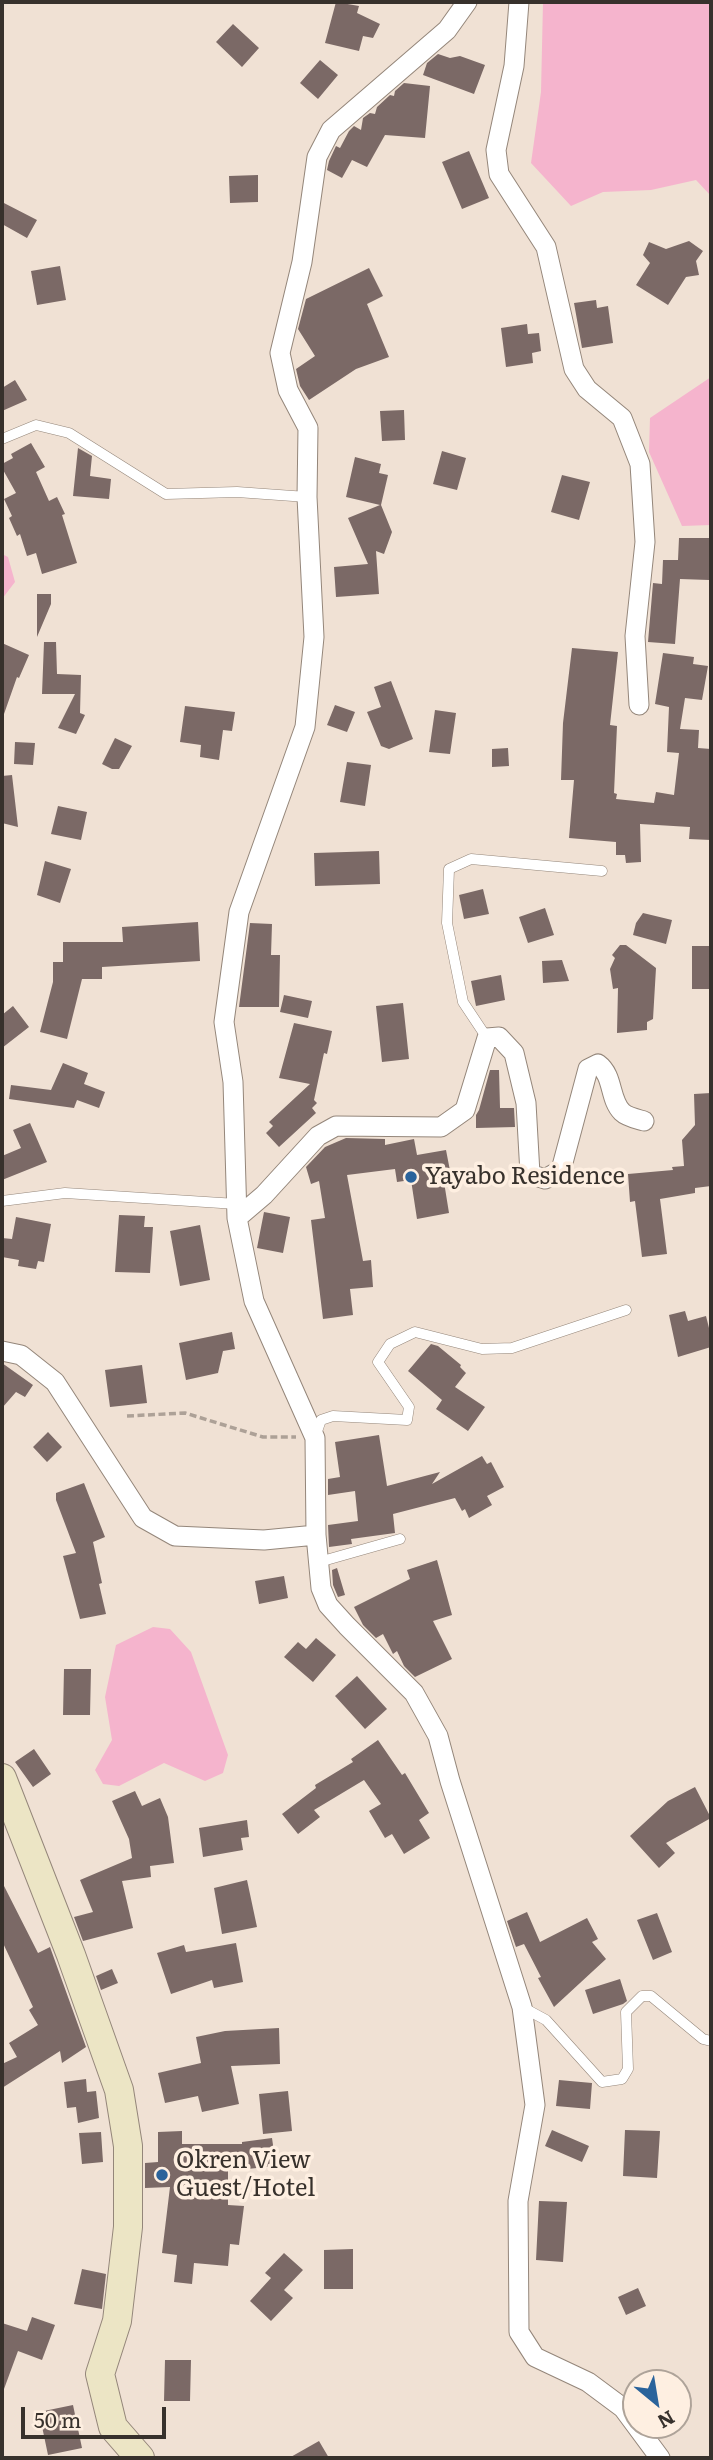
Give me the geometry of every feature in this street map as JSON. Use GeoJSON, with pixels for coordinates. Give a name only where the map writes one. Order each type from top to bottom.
{"type":"FeatureCollection","features":[{"type":"Feature","properties":{"kind":"street"},"geometry":{"type":"LineString","coordinates":[[467,2],[447,30],[331,130],[317,157],[302,262],[279,353],[288,390],[308,428],[307,497],[314,637],[305,727],[239,912],[224,1022],[233,1082],[237,1211],[254,1301],[315,1438],[316,1535],[321,1588],[328,1605],[414,1693],[438,1737],[522,2007],[535,2105],[517,2201],[519,2332],[536,2357],[588,2382],[623,2408],[660,2458]]}},
{"type":"Feature","properties":{"kind":"street"},"geometry":{"type":"LineString","coordinates":[[519,2],[514,66],[496,150],[499,174],[546,247],[574,369],[587,388],[622,418],[639,464],[645,542],[635,636],[639,705]]}},
{"type":"Feature","properties":{"kind":"street"},"geometry":{"type":"LineString","coordinates":[[237,1211],[264,1195],[318,1136],[336,1126],[441,1128],[465,1110],[487,1038],[499,1037],[514,1053],[526,1103],[530,1174],[545,1179],[561,1170],[588,1069],[598,1064],[606,1070],[620,1110],[628,1116],[644,1121]]}},
{"type":"Feature","properties":{"kind":"street"},"geometry":{"type":"LineString","coordinates":[[2,1351],[21,1355],[55,1382],[143,1518],[175,1536],[264,1540],[316,1535]]}},
{"type":"Feature","properties":{"kind":"street"},"geometry":{"type":"LineString","coordinates":[[2,1778],[71,1955],[119,2090],[128,2146],[128,2227],[117,2321],[100,2374],[113,2427],[140,2458]]}},
{"type":"Feature","properties":{"kind":"lane"},"geometry":{"type":"LineString","coordinates":[[2,439],[36,425],[69,433],[166,494],[237,492],[307,497]]}},
{"type":"Feature","properties":{"kind":"lane"},"geometry":{"type":"LineString","coordinates":[[487,1038],[463,1002],[447,923],[449,869],[471,859],[602,872]]}},
{"type":"Feature","properties":{"kind":"lane"},"geometry":{"type":"LineString","coordinates":[[2,1201],[65,1193],[237,1211]]}},
{"type":"Feature","properties":{"kind":"lane"},"geometry":{"type":"LineString","coordinates":[[315,1438],[321,1420],[333,1416],[407,1420],[409,1407],[378,1362],[390,1345],[415,1332],[482,1349],[512,1348],[626,1310]]}},
{"type":"Feature","properties":{"kind":"lane"},"geometry":{"type":"LineString","coordinates":[[319,1562],[400,1538]]}},
{"type":"Feature","properties":{"kind":"lane"},"geometry":{"type":"LineString","coordinates":[[522,2007],[546,2020],[602,2082],[622,2079],[628,2069],[626,2012],[642,1996],[651,1996],[703,2039],[711,2041]]}},
{"type":"Feature","properties":{"kind":"path"},"geometry":{"type":"LineString","coordinates":[[127,1416],[185,1413],[263,1437],[315,1438]]}},
{"type":"Feature","properties":{"kind":"shaded area"},"geometry":{"type":"Polygon","coordinates":[[[543,2],[711,2],[711,196],[696,180],[651,190],[603,192],[571,206],[531,163],[541,92],[543,2]]]}},
{"type":"Feature","properties":{"kind":"shaded area"},"geometry":{"type":"Polygon","coordinates":[[[711,377],[711,525],[682,526],[649,452],[650,418],[711,377]]]}},
{"type":"Feature","properties":{"kind":"shaded area"},"geometry":{"type":"Polygon","coordinates":[[[2,554],[8,557],[15,582],[2,599],[2,554]]]}},
{"type":"Feature","properties":{"kind":"shaded area"},"geometry":{"type":"Polygon","coordinates":[[[153,1627],[170,1629],[191,1652],[228,1755],[223,1773],[205,1781],[164,1763],[119,1786],[103,1784],[95,1770],[112,1740],[105,1697],[116,1645],[153,1627]]]}},
{"type":"Feature","properties":{"kind":"building"},"geometry":{"type":"Polygon","coordinates":[[[336,2],[359,6],[357,13],[380,24],[373,38],[363,36],[359,51],[325,43],[336,2]]]}},
{"type":"Feature","properties":{"kind":"building"},"geometry":{"type":"Polygon","coordinates":[[[233,24],[259,48],[242,67],[216,42],[233,24]]]}},
{"type":"Feature","properties":{"kind":"building"},"geometry":{"type":"Polygon","coordinates":[[[438,54],[450,58],[460,56],[485,65],[474,94],[423,75],[427,63],[438,54]]]}},
{"type":"Feature","properties":{"kind":"building"},"geometry":{"type":"Polygon","coordinates":[[[320,60],[338,75],[318,99],[300,83],[320,60]]]}},
{"type":"Feature","properties":{"kind":"building"},"geometry":{"type":"Polygon","coordinates":[[[404,83],[430,86],[425,138],[385,135],[367,167],[352,160],[342,178],[327,170],[336,146],[340,148],[349,131],[354,126],[361,130],[363,118],[370,113],[375,114],[377,107],[390,95],[394,96],[395,91],[404,83]]]}},
{"type":"Feature","properties":{"kind":"building"},"geometry":{"type":"Polygon","coordinates":[[[469,151],[489,198],[462,209],[442,162],[469,151]]]}},
{"type":"Feature","properties":{"kind":"building"},"geometry":{"type":"Polygon","coordinates":[[[258,175],[258,202],[230,203],[229,176],[258,175]]]}},
{"type":"Feature","properties":{"kind":"building"},"geometry":{"type":"Polygon","coordinates":[[[2,202],[37,220],[27,238],[2,224],[2,202]]]}},
{"type":"Feature","properties":{"kind":"building"},"geometry":{"type":"Polygon","coordinates":[[[689,241],[703,251],[696,261],[699,275],[686,277],[668,305],[636,285],[650,263],[643,255],[649,242],[666,249],[689,241]]]}},
{"type":"Feature","properties":{"kind":"building"},"geometry":{"type":"Polygon","coordinates":[[[60,266],[66,300],[37,305],[31,271],[60,266]]]}},
{"type":"Feature","properties":{"kind":"building"},"geometry":{"type":"Polygon","coordinates":[[[369,268],[383,296],[367,304],[389,357],[356,369],[309,400],[300,386],[296,369],[315,356],[298,329],[306,299],[369,268]]]}},
{"type":"Feature","properties":{"kind":"building"},"geometry":{"type":"Polygon","coordinates":[[[596,300],[597,308],[608,306],[613,343],[582,348],[574,303],[596,300]]]}},
{"type":"Feature","properties":{"kind":"building"},"geometry":{"type":"Polygon","coordinates":[[[527,324],[528,334],[539,333],[541,351],[532,353],[533,363],[506,367],[501,328],[527,324]]]}},
{"type":"Feature","properties":{"kind":"building"},"geometry":{"type":"Polygon","coordinates":[[[15,380],[27,400],[2,411],[2,388],[15,380]]]}},
{"type":"Feature","properties":{"kind":"building"},"geometry":{"type":"Polygon","coordinates":[[[404,410],[405,440],[382,441],[380,411],[404,410]]]}},
{"type":"Feature","properties":{"kind":"building"},"geometry":{"type":"Polygon","coordinates":[[[31,443],[45,467],[36,472],[49,501],[57,497],[65,514],[62,515],[77,563],[42,574],[36,553],[27,556],[20,534],[17,536],[9,518],[12,516],[4,499],[16,493],[2,464],[13,458],[11,454],[31,443]]]}},
{"type":"Feature","properties":{"kind":"building"},"geometry":{"type":"Polygon","coordinates":[[[78,448],[92,456],[90,476],[111,479],[109,499],[73,496],[78,448]]]}},
{"type":"Feature","properties":{"kind":"building"},"geometry":{"type":"Polygon","coordinates":[[[442,451],[466,458],[457,490],[433,484],[442,451]]]}},
{"type":"Feature","properties":{"kind":"building"},"geometry":{"type":"Polygon","coordinates":[[[355,457],[381,464],[379,473],[388,475],[381,505],[392,532],[384,554],[376,551],[379,594],[336,597],[334,567],[368,564],[348,518],[380,505],[346,497],[355,457]]]}},
{"type":"Feature","properties":{"kind":"building"},"geometry":{"type":"Polygon","coordinates":[[[562,475],[590,482],[579,520],[551,512],[562,475]]]}},
{"type":"Feature","properties":{"kind":"building"},"geometry":{"type":"Polygon","coordinates":[[[679,538],[711,538],[709,580],[680,579],[675,644],[648,642],[653,583],[662,584],[663,560],[678,560],[679,538]]]}},
{"type":"Feature","properties":{"kind":"building"},"geometry":{"type":"Polygon","coordinates":[[[37,594],[51,594],[51,604],[37,637],[37,594]]]}},
{"type":"Feature","properties":{"kind":"building"},"geometry":{"type":"Polygon","coordinates":[[[44,642],[56,642],[57,674],[81,675],[80,713],[85,715],[76,734],[58,728],[75,694],[42,694],[44,642]]]}},
{"type":"Feature","properties":{"kind":"building"},"geometry":{"type":"Polygon","coordinates":[[[2,643],[29,655],[19,678],[17,677],[4,714],[2,714],[2,643]]]}},
{"type":"Feature","properties":{"kind":"building"},"geometry":{"type":"Polygon","coordinates":[[[572,648],[618,652],[610,725],[617,726],[616,799],[654,803],[656,792],[674,795],[679,753],[667,752],[669,707],[655,704],[663,653],[694,657],[693,664],[708,666],[702,700],[685,698],[680,729],[699,730],[698,748],[711,749],[711,840],[689,839],[690,827],[640,824],[641,862],[626,863],[625,855],[616,855],[616,842],[569,838],[574,780],[561,780],[563,723],[572,648]]]}},
{"type":"Feature","properties":{"kind":"building"},"geometry":{"type":"Polygon","coordinates":[[[391,681],[413,739],[389,749],[381,746],[367,712],[381,707],[374,687],[391,681]]]}},
{"type":"Feature","properties":{"kind":"building"},"geometry":{"type":"Polygon","coordinates":[[[335,705],[355,712],[347,732],[327,725],[335,705]]]}},
{"type":"Feature","properties":{"kind":"building"},"geometry":{"type":"Polygon","coordinates":[[[185,706],[235,712],[232,731],[223,730],[219,760],[200,757],[201,745],[180,742],[185,706]]]}},
{"type":"Feature","properties":{"kind":"building"},"geometry":{"type":"Polygon","coordinates":[[[435,710],[456,713],[450,754],[429,752],[435,710]]]}},
{"type":"Feature","properties":{"kind":"building"},"geometry":{"type":"Polygon","coordinates":[[[115,738],[132,746],[119,769],[102,764],[115,738]]]}},
{"type":"Feature","properties":{"kind":"building"},"geometry":{"type":"Polygon","coordinates":[[[15,742],[35,743],[33,765],[14,764],[15,742]]]}},
{"type":"Feature","properties":{"kind":"building"},"geometry":{"type":"Polygon","coordinates":[[[508,748],[509,766],[492,767],[492,749],[508,748]]]}},
{"type":"Feature","properties":{"kind":"building"},"geometry":{"type":"Polygon","coordinates":[[[347,762],[371,765],[365,806],[340,802],[347,762]]]}},
{"type":"Feature","properties":{"kind":"building"},"geometry":{"type":"Polygon","coordinates":[[[12,775],[18,827],[2,823],[2,776],[12,775]]]}},
{"type":"Feature","properties":{"kind":"building"},"geometry":{"type":"Polygon","coordinates":[[[58,806],[87,812],[81,840],[51,834],[58,806]]]}},
{"type":"Feature","properties":{"kind":"building"},"geometry":{"type":"Polygon","coordinates":[[[379,851],[380,884],[315,886],[314,853],[379,851]]]}},
{"type":"Feature","properties":{"kind":"building"},"geometry":{"type":"Polygon","coordinates":[[[45,861],[71,869],[60,903],[37,895],[45,861]]]}},
{"type":"Feature","properties":{"kind":"building"},"geometry":{"type":"Polygon","coordinates":[[[483,889],[489,914],[464,919],[459,895],[483,889]]]}},
{"type":"Feature","properties":{"kind":"building"},"geometry":{"type":"Polygon","coordinates":[[[545,908],[554,935],[528,943],[519,917],[545,908]]]}},
{"type":"Feature","properties":{"kind":"building"},"geometry":{"type":"Polygon","coordinates":[[[643,913],[672,920],[666,944],[633,935],[636,923],[643,913]]]}},
{"type":"Feature","properties":{"kind":"building"},"geometry":{"type":"Polygon","coordinates":[[[198,922],[200,961],[102,967],[102,979],[82,979],[67,1039],[40,1032],[53,982],[53,962],[63,962],[63,942],[123,942],[122,927],[198,922]]]}},
{"type":"Feature","properties":{"kind":"building"},"geometry":{"type":"Polygon","coordinates":[[[250,923],[272,924],[271,955],[280,955],[279,1007],[239,1007],[250,923]]]}},
{"type":"Feature","properties":{"kind":"building"},"geometry":{"type":"Polygon","coordinates":[[[620,945],[626,945],[656,968],[653,1019],[647,1022],[647,1030],[617,1033],[618,988],[613,989],[610,969],[615,958],[612,955],[620,945]]]}},
{"type":"Feature","properties":{"kind":"building"},"geometry":{"type":"Polygon","coordinates":[[[692,946],[711,946],[711,989],[692,989],[692,946]]]}},
{"type":"Feature","properties":{"kind":"building"},"geometry":{"type":"Polygon","coordinates":[[[562,960],[569,981],[543,983],[542,961],[562,960]]]}},
{"type":"Feature","properties":{"kind":"building"},"geometry":{"type":"Polygon","coordinates":[[[501,975],[505,1000],[476,1006],[471,981],[501,975]]]}},
{"type":"Feature","properties":{"kind":"building"},"geometry":{"type":"Polygon","coordinates":[[[284,995],[312,1001],[308,1018],[280,1012],[284,995]]]}},
{"type":"Feature","properties":{"kind":"building"},"geometry":{"type":"Polygon","coordinates":[[[403,1003],[409,1059],[382,1062],[376,1006],[403,1003]]]}},
{"type":"Feature","properties":{"kind":"building"},"geometry":{"type":"Polygon","coordinates":[[[13,1006],[29,1027],[2,1048],[2,1015],[13,1006]]]}},
{"type":"Feature","properties":{"kind":"building"},"geometry":{"type":"Polygon","coordinates":[[[294,1023],[332,1031],[327,1054],[324,1053],[314,1100],[317,1103],[312,1108],[316,1113],[279,1147],[266,1133],[273,1126],[269,1122],[310,1084],[279,1078],[294,1023]]]}},
{"type":"Feature","properties":{"kind":"building"},"geometry":{"type":"Polygon","coordinates":[[[63,1063],[88,1073],[84,1084],[105,1092],[99,1108],[77,1100],[74,1108],[9,1099],[11,1085],[51,1090],[63,1063]]]}},
{"type":"Feature","properties":{"kind":"building"},"geometry":{"type":"Polygon","coordinates":[[[490,1070],[499,1070],[500,1108],[514,1108],[515,1127],[476,1128],[476,1115],[490,1070]]]}},
{"type":"Feature","properties":{"kind":"building"},"geometry":{"type":"Polygon","coordinates":[[[711,1093],[711,1186],[695,1188],[695,1193],[660,1199],[667,1254],[642,1257],[635,1201],[630,1202],[628,1174],[673,1170],[672,1167],[684,1166],[682,1140],[695,1125],[694,1094],[711,1093]]]}},
{"type":"Feature","properties":{"kind":"building"},"geometry":{"type":"Polygon","coordinates":[[[30,1123],[47,1162],[2,1180],[2,1156],[21,1148],[13,1130],[30,1123]]]}},
{"type":"Feature","properties":{"kind":"building"},"geometry":{"type":"Polygon","coordinates":[[[346,1138],[385,1139],[385,1145],[414,1139],[417,1155],[446,1150],[452,1181],[444,1182],[449,1213],[417,1219],[411,1180],[397,1182],[395,1169],[347,1175],[363,1261],[371,1260],[373,1287],[350,1289],[353,1315],[323,1319],[311,1220],[325,1218],[319,1181],[311,1184],[306,1167],[325,1147],[346,1138]]]}},
{"type":"Feature","properties":{"kind":"building"},"geometry":{"type":"Polygon","coordinates":[[[264,1212],[290,1217],[283,1253],[257,1248],[264,1212]]]}},
{"type":"Feature","properties":{"kind":"building"},"geometry":{"type":"Polygon","coordinates":[[[119,1215],[145,1216],[144,1227],[153,1227],[150,1273],[115,1272],[119,1215]]]}},
{"type":"Feature","properties":{"kind":"building"},"geometry":{"type":"Polygon","coordinates":[[[16,1217],[51,1224],[44,1262],[38,1261],[36,1269],[18,1266],[19,1260],[2,1257],[2,1238],[12,1239],[16,1217]]]}},
{"type":"Feature","properties":{"kind":"building"},"geometry":{"type":"Polygon","coordinates":[[[200,1225],[210,1280],[180,1286],[170,1231],[200,1225]]]}},
{"type":"Feature","properties":{"kind":"building"},"geometry":{"type":"Polygon","coordinates":[[[685,1311],[688,1321],[706,1316],[711,1347],[678,1357],[669,1315],[685,1311]]]}},
{"type":"Feature","properties":{"kind":"building"},"geometry":{"type":"Polygon","coordinates":[[[232,1332],[235,1349],[223,1351],[218,1373],[186,1380],[179,1343],[232,1332]]]}},
{"type":"Feature","properties":{"kind":"building"},"geometry":{"type":"Polygon","coordinates":[[[431,1344],[438,1346],[461,1365],[466,1373],[455,1387],[485,1407],[468,1431],[436,1409],[442,1400],[408,1371],[431,1344]]]}},
{"type":"Feature","properties":{"kind":"building"},"geometry":{"type":"Polygon","coordinates":[[[2,1363],[33,1385],[25,1397],[16,1392],[2,1408],[2,1363]]]}},
{"type":"Feature","properties":{"kind":"building"},"geometry":{"type":"Polygon","coordinates":[[[142,1365],[147,1403],[110,1407],[105,1370],[142,1365]]]}},
{"type":"Feature","properties":{"kind":"building"},"geometry":{"type":"Polygon","coordinates":[[[48,1432],[62,1447],[47,1462],[33,1447],[48,1432]]]}},
{"type":"Feature","properties":{"kind":"building"},"geometry":{"type":"Polygon","coordinates":[[[379,1435],[387,1486],[440,1472],[432,1484],[482,1456],[487,1464],[491,1462],[504,1487],[487,1496],[492,1505],[469,1518],[455,1498],[393,1514],[395,1533],[351,1539],[352,1544],[329,1547],[328,1525],[358,1521],[355,1491],[328,1495],[328,1479],[340,1477],[335,1442],[379,1435]]]}},
{"type":"Feature","properties":{"kind":"building"},"geometry":{"type":"Polygon","coordinates":[[[84,1483],[105,1537],[93,1542],[106,1614],[80,1619],[63,1556],[76,1553],[56,1500],[56,1493],[84,1483]]]}},
{"type":"Feature","properties":{"kind":"building"},"geometry":{"type":"Polygon","coordinates":[[[437,1560],[452,1615],[433,1621],[452,1659],[415,1677],[404,1666],[397,1651],[393,1654],[383,1634],[376,1638],[363,1625],[354,1607],[410,1579],[407,1570],[437,1560]]]}},
{"type":"Feature","properties":{"kind":"building"},"geometry":{"type":"Polygon","coordinates":[[[337,1568],[345,1595],[338,1597],[333,1585],[332,1570],[337,1568]]]}},
{"type":"Feature","properties":{"kind":"building"},"geometry":{"type":"Polygon","coordinates":[[[284,1576],[288,1598],[259,1604],[255,1581],[284,1576]]]}},
{"type":"Feature","properties":{"kind":"building"},"geometry":{"type":"Polygon","coordinates":[[[316,1638],[336,1655],[313,1682],[284,1657],[298,1642],[306,1649],[316,1638]]]}},
{"type":"Feature","properties":{"kind":"building"},"geometry":{"type":"Polygon","coordinates":[[[64,1669],[91,1669],[90,1715],[63,1715],[64,1669]]]}},
{"type":"Feature","properties":{"kind":"building"},"geometry":{"type":"Polygon","coordinates":[[[357,1676],[387,1709],[365,1729],[335,1696],[357,1676]]]}},
{"type":"Feature","properties":{"kind":"building"},"geometry":{"type":"Polygon","coordinates":[[[378,1740],[402,1775],[405,1773],[429,1813],[419,1820],[430,1838],[404,1854],[392,1834],[385,1838],[369,1811],[381,1804],[364,1780],[314,1810],[320,1817],[298,1834],[282,1814],[316,1788],[315,1785],[353,1762],[351,1759],[378,1740]]]}},
{"type":"Feature","properties":{"kind":"building"},"geometry":{"type":"Polygon","coordinates":[[[34,1749],[51,1774],[33,1787],[15,1762],[34,1749]]]}},
{"type":"Feature","properties":{"kind":"building"},"geometry":{"type":"Polygon","coordinates":[[[695,1787],[711,1818],[666,1843],[675,1853],[659,1868],[630,1836],[668,1801],[695,1787]]]}},
{"type":"Feature","properties":{"kind":"building"},"geometry":{"type":"Polygon","coordinates":[[[135,1791],[142,1806],[160,1798],[168,1817],[174,1863],[150,1866],[151,1877],[122,1881],[133,1928],[83,1941],[74,1917],[93,1912],[80,1880],[132,1858],[129,1839],[112,1801],[135,1791]]]}},
{"type":"Feature","properties":{"kind":"building"},"geometry":{"type":"Polygon","coordinates":[[[247,1820],[249,1837],[241,1838],[243,1850],[203,1857],[199,1828],[247,1820]]]}},
{"type":"Feature","properties":{"kind":"building"},"geometry":{"type":"Polygon","coordinates":[[[247,1880],[257,1927],[222,1934],[214,1888],[247,1880]]]}},
{"type":"Feature","properties":{"kind":"building"},"geometry":{"type":"Polygon","coordinates":[[[2,1882],[38,1953],[50,1947],[86,2047],[62,2063],[60,2051],[2,2088],[2,2064],[17,2057],[9,2043],[38,2025],[29,2010],[33,2007],[2,1941],[2,1882]]]}},
{"type":"Feature","properties":{"kind":"building"},"geometry":{"type":"Polygon","coordinates":[[[527,1912],[540,1942],[587,1918],[598,1939],[592,1942],[606,1959],[554,2007],[524,1944],[516,1947],[507,1921],[527,1912]]]}},
{"type":"Feature","properties":{"kind":"building"},"geometry":{"type":"Polygon","coordinates":[[[657,1913],[672,1952],[653,1960],[637,1920],[657,1913]]]}},
{"type":"Feature","properties":{"kind":"building"},"geometry":{"type":"Polygon","coordinates":[[[236,1943],[243,1982],[214,1988],[212,1980],[171,1994],[157,1953],[184,1945],[186,1952],[236,1943]]]}},
{"type":"Feature","properties":{"kind":"building"},"geometry":{"type":"Polygon","coordinates":[[[112,1969],[118,1983],[101,1990],[96,1976],[112,1969]]]}},
{"type":"Feature","properties":{"kind":"building"},"geometry":{"type":"Polygon","coordinates":[[[620,1979],[627,2001],[593,2014],[585,1990],[620,1979]]]}},
{"type":"Feature","properties":{"kind":"building"},"geometry":{"type":"Polygon","coordinates":[[[279,2028],[280,2064],[231,2066],[239,2104],[202,2112],[198,2096],[165,2103],[158,2073],[201,2063],[196,2037],[225,2031],[279,2028]]]}},
{"type":"Feature","properties":{"kind":"building"},"geometry":{"type":"Polygon","coordinates":[[[86,2079],[87,2092],[96,2091],[99,2118],[78,2123],[76,2107],[67,2108],[64,2082],[86,2079]]]}},
{"type":"Feature","properties":{"kind":"building"},"geometry":{"type":"Polygon","coordinates":[[[559,2080],[592,2083],[590,2109],[556,2106],[559,2080]]]}},
{"type":"Feature","properties":{"kind":"building"},"geometry":{"type":"Polygon","coordinates":[[[288,2091],[292,2131],[263,2134],[259,2094],[288,2091]]]}},
{"type":"Feature","properties":{"kind":"building"},"geometry":{"type":"Polygon","coordinates":[[[552,2130],[589,2146],[582,2162],[545,2146],[552,2130]]]}},
{"type":"Feature","properties":{"kind":"building"},"geometry":{"type":"Polygon","coordinates":[[[625,2130],[660,2131],[657,2178],[623,2176],[625,2130]]]}},
{"type":"Feature","properties":{"kind":"building"},"geometry":{"type":"Polygon","coordinates":[[[182,2131],[182,2144],[242,2144],[272,2138],[276,2166],[228,2171],[228,2205],[244,2206],[239,2245],[230,2244],[228,2266],[194,2263],[192,2284],[174,2282],[177,2255],[162,2253],[170,2187],[145,2188],[145,2163],[158,2162],[158,2132],[182,2131]]]}},
{"type":"Feature","properties":{"kind":"building"},"geometry":{"type":"Polygon","coordinates":[[[101,2132],[103,2162],[82,2164],[79,2133],[101,2132]]]}},
{"type":"Feature","properties":{"kind":"building"},"geometry":{"type":"Polygon","coordinates":[[[539,2201],[567,2202],[563,2262],[536,2260],[539,2201]]]}},
{"type":"Feature","properties":{"kind":"building"},"geometry":{"type":"Polygon","coordinates":[[[353,2249],[353,2289],[324,2289],[324,2250],[353,2249]]]}},
{"type":"Feature","properties":{"kind":"building"},"geometry":{"type":"Polygon","coordinates":[[[284,2253],[303,2270],[284,2290],[293,2298],[271,2321],[250,2301],[271,2278],[265,2273],[284,2253]]]}},
{"type":"Feature","properties":{"kind":"building"},"geometry":{"type":"Polygon","coordinates":[[[82,2269],[106,2274],[102,2309],[74,2304],[82,2269]]]}},
{"type":"Feature","properties":{"kind":"building"},"geometry":{"type":"Polygon","coordinates":[[[638,2288],[646,2306],[626,2315],[618,2297],[638,2288]]]}},
{"type":"Feature","properties":{"kind":"building"},"geometry":{"type":"Polygon","coordinates":[[[32,2317],[55,2325],[42,2360],[18,2351],[2,2389],[2,2323],[27,2331],[32,2317]]]}},
{"type":"Feature","properties":{"kind":"building"},"geometry":{"type":"Polygon","coordinates":[[[165,2360],[191,2360],[190,2401],[164,2401],[165,2360]]]}},
{"type":"Feature","properties":{"kind":"building"},"geometry":{"type":"Polygon","coordinates":[[[73,2405],[82,2448],[48,2455],[39,2412],[73,2405]]]}},
{"type":"Feature","properties":{"kind":"building"},"geometry":{"type":"Polygon","coordinates":[[[319,2441],[329,2458],[289,2458],[319,2441]]]}},
{"type":"Feature","properties":{"kind":"place","name":"Yayabo Residence"},"geometry":{"type":"Point","coordinates":[411,1177]}},
{"type":"Feature","properties":{"kind":"place","name":"Okren View Guest/Hotel"},"geometry":{"type":"Point","coordinates":[162,2175]}}]}
